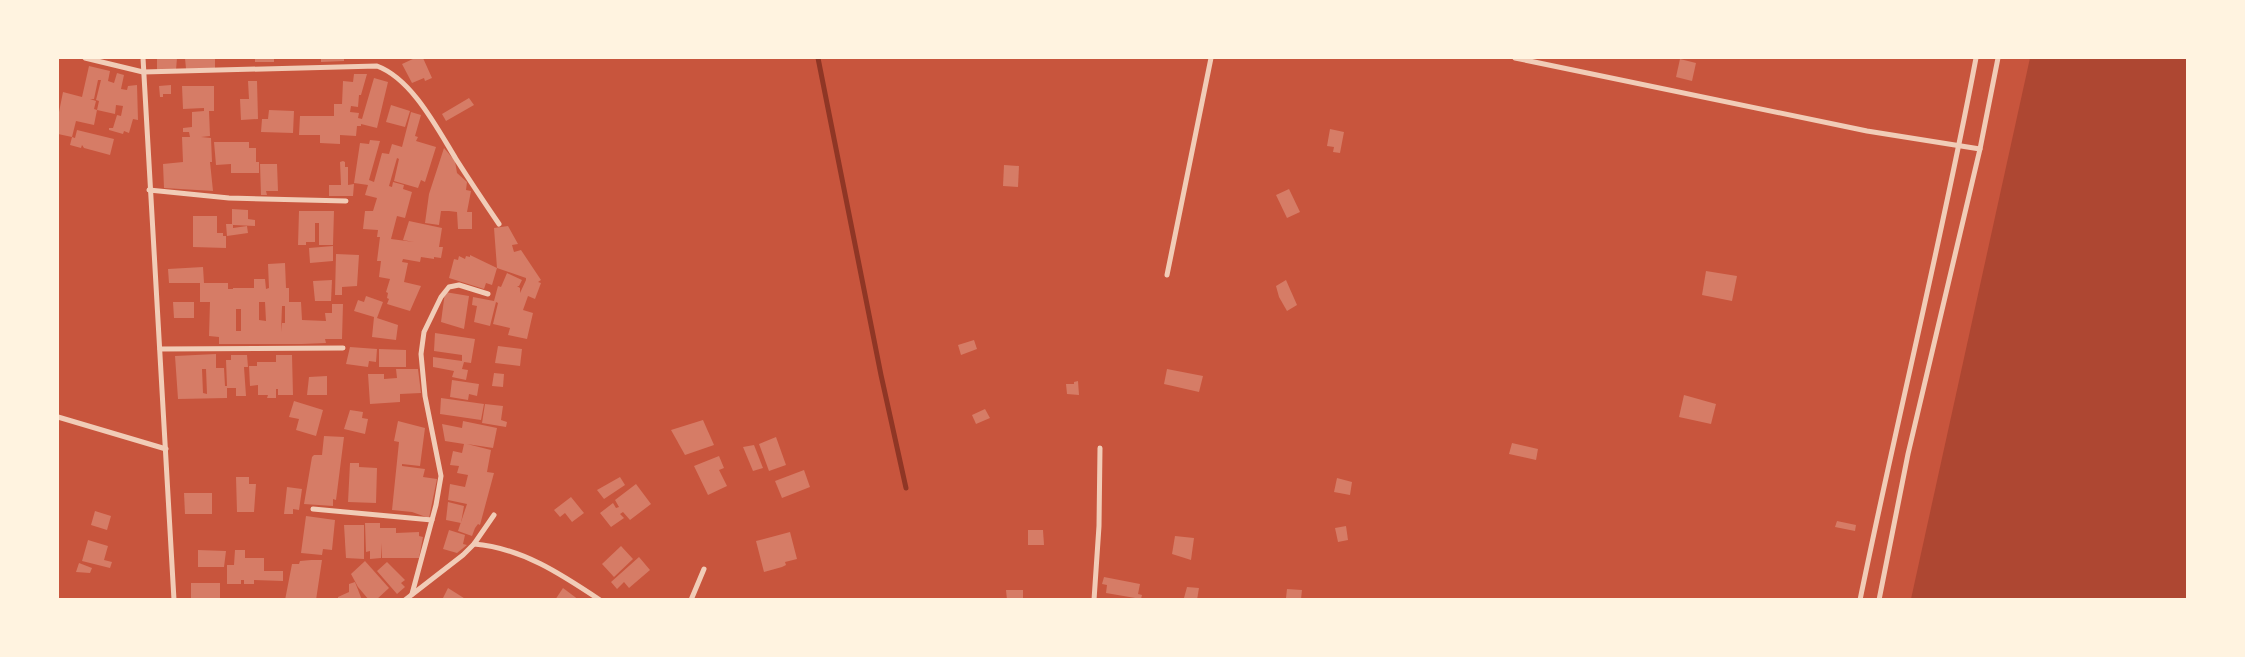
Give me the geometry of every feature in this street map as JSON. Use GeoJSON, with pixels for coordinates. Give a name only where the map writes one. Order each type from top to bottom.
{"type":"FeatureCollection","features":[{"type":"Feature","properties":{"kind":"street"},"geometry":{"type":"LineString","coordinates":[[84,58],[143,72],[376,66],[386,70],[408,89],[433,121],[498,224]]}},
{"type":"Feature","properties":{"kind":"street"},"geometry":{"type":"LineString","coordinates":[[143,58],[149,190],[174,600]]}},
{"type":"Feature","properties":{"kind":"street"},"geometry":{"type":"LineString","coordinates":[[1167,275],[1211,58]]}},
{"type":"Feature","properties":{"kind":"street"},"geometry":{"type":"LineString","coordinates":[[1515,58],[1858,129],[1980,150]]}},
{"type":"Feature","properties":{"kind":"street"},"geometry":{"type":"LineString","coordinates":[[1860,600],[1890,451],[1960,146],[1976,58]]}},
{"type":"Feature","properties":{"kind":"street"},"geometry":{"type":"LineString","coordinates":[[1879,600],[1908,454],[1980,150],[1998,58]]}},
{"type":"Feature","properties":{"kind":"street"},"geometry":{"type":"LineString","coordinates":[[149,190],[229,198],[346,201]]}},
{"type":"Feature","properties":{"kind":"street"},"geometry":{"type":"LineString","coordinates":[[412,594],[432,520],[441,476],[425,396],[421,354],[424,332],[441,297],[449,287],[459,285],[488,294]]}},
{"type":"Feature","properties":{"kind":"street"},"geometry":{"type":"LineString","coordinates":[[160,349],[343,348]]}},
{"type":"Feature","properties":{"kind":"street"},"geometry":{"type":"LineString","coordinates":[[58,417],[166,449]]}},
{"type":"Feature","properties":{"kind":"street"},"geometry":{"type":"LineString","coordinates":[[1094,600],[1099,526],[1100,448]]}},
{"type":"Feature","properties":{"kind":"street"},"geometry":{"type":"LineString","coordinates":[[314,509],[432,520]]}},
{"type":"Feature","properties":{"kind":"street"},"geometry":{"type":"LineString","coordinates":[[404,600],[474,544],[494,515]]}},
{"type":"Feature","properties":{"kind":"street"},"geometry":{"type":"LineString","coordinates":[[474,544],[489,545],[531,558],[600,600]]}},
{"type":"Feature","properties":{"kind":"street"},"geometry":{"type":"LineString","coordinates":[[691,600],[704,569]]}},
{"type":"Feature","properties":{"kind":"shaded area"},"geometry":{"type":"Polygon","coordinates":[[[2030,58],[2187,58],[2187,599],[1911,599],[2030,58]]]}},
{"type":"Feature","properties":{"kind":"building"},"geometry":{"type":"Polygon","coordinates":[[[157,58],[177,58],[176,70],[157,71],[157,58]]]}},
{"type":"Feature","properties":{"kind":"building"},"geometry":{"type":"Polygon","coordinates":[[[185,58],[215,58],[215,68],[186,69],[185,58]]]}},
{"type":"Feature","properties":{"kind":"building"},"geometry":{"type":"Polygon","coordinates":[[[255,58],[274,58],[274,62],[255,62],[255,58]]]}},
{"type":"Feature","properties":{"kind":"building"},"geometry":{"type":"Polygon","coordinates":[[[321,58],[344,58],[344,61],[321,62],[321,58]]]}},
{"type":"Feature","properties":{"kind":"building"},"geometry":{"type":"Polygon","coordinates":[[[415,58],[423,58],[432,78],[425,81],[424,78],[412,83],[402,64],[415,58]]]}},
{"type":"Feature","properties":{"kind":"building"},"geometry":{"type":"Polygon","coordinates":[[[1680,59],[1696,63],[1692,81],[1676,77],[1680,59]]]}},
{"type":"Feature","properties":{"kind":"building"},"geometry":{"type":"Polygon","coordinates":[[[89,66],[110,71],[108,81],[114,83],[117,73],[124,75],[121,89],[127,90],[128,86],[137,85],[138,120],[133,119],[129,133],[124,131],[123,134],[109,130],[109,128],[113,128],[117,115],[121,116],[123,106],[116,105],[115,114],[97,110],[94,125],[76,121],[72,137],[58,134],[58,117],[63,92],[82,97],[89,66]],[[98,80],[94,99],[90,99],[96,101],[94,109],[97,110],[99,101],[96,100],[101,80],[98,80]]]}},
{"type":"Feature","properties":{"kind":"building"},"geometry":{"type":"Polygon","coordinates":[[[354,74],[367,74],[361,95],[359,95],[358,107],[351,106],[350,112],[359,113],[358,118],[362,119],[374,78],[388,82],[377,128],[361,124],[361,126],[357,126],[356,136],[340,135],[340,144],[320,143],[320,135],[299,135],[300,116],[334,116],[334,104],[342,104],[343,81],[353,82],[354,74]]]}},
{"type":"Feature","properties":{"kind":"building"},"geometry":{"type":"Polygon","coordinates":[[[248,81],[257,81],[258,119],[241,120],[240,99],[249,99],[248,81]]]}},
{"type":"Feature","properties":{"kind":"building"},"geometry":{"type":"Polygon","coordinates":[[[171,85],[171,94],[163,94],[163,97],[160,97],[159,86],[171,85]]]}},
{"type":"Feature","properties":{"kind":"building"},"geometry":{"type":"Polygon","coordinates":[[[182,86],[214,86],[214,111],[209,111],[210,136],[201,137],[211,138],[212,162],[210,162],[213,191],[164,188],[163,164],[183,162],[182,137],[190,137],[189,132],[183,132],[183,128],[192,127],[192,112],[204,111],[204,108],[183,109],[182,86]]]}},
{"type":"Feature","properties":{"kind":"building"},"geometry":{"type":"Polygon","coordinates":[[[469,98],[474,105],[446,121],[442,114],[469,98]]]}},
{"type":"Feature","properties":{"kind":"building"},"geometry":{"type":"Polygon","coordinates":[[[391,105],[410,111],[405,127],[386,122],[391,105]]]}},
{"type":"Feature","properties":{"kind":"building"},"geometry":{"type":"Polygon","coordinates":[[[269,110],[294,111],[293,133],[261,132],[262,119],[268,119],[269,110]]]}},
{"type":"Feature","properties":{"kind":"building"},"geometry":{"type":"Polygon","coordinates":[[[411,112],[421,115],[415,136],[418,137],[416,141],[436,147],[425,182],[421,180],[418,188],[394,181],[399,159],[397,158],[389,186],[392,187],[393,182],[404,185],[403,189],[412,192],[405,218],[397,216],[391,239],[414,242],[403,240],[409,221],[442,228],[439,247],[443,247],[441,258],[421,257],[420,262],[403,259],[402,262],[408,263],[404,282],[421,286],[410,311],[387,304],[389,299],[386,292],[390,279],[379,277],[381,261],[377,261],[380,237],[377,237],[378,230],[363,229],[365,211],[373,211],[377,198],[365,195],[368,185],[354,183],[360,143],[369,144],[370,140],[380,141],[369,180],[374,182],[382,153],[389,154],[392,144],[402,147],[411,112]]]}},
{"type":"Feature","properties":{"kind":"building"},"geometry":{"type":"Polygon","coordinates":[[[1330,129],[1344,132],[1340,153],[1333,152],[1334,147],[1327,146],[1330,129]]]}},
{"type":"Feature","properties":{"kind":"building"},"geometry":{"type":"Polygon","coordinates":[[[77,130],[114,139],[110,155],[84,148],[82,145],[81,148],[70,145],[72,137],[75,138],[77,130]]]}},
{"type":"Feature","properties":{"kind":"building"},"geometry":{"type":"Polygon","coordinates":[[[214,142],[249,142],[249,148],[256,148],[256,162],[259,162],[259,173],[231,173],[231,164],[216,165],[214,142]]]}},
{"type":"Feature","properties":{"kind":"building"},"geometry":{"type":"Polygon","coordinates":[[[444,148],[455,161],[457,173],[467,182],[466,190],[471,191],[467,212],[472,212],[472,229],[458,229],[457,212],[441,211],[439,225],[425,223],[429,194],[444,148]]]}},
{"type":"Feature","properties":{"kind":"building"},"geometry":{"type":"Polygon","coordinates":[[[340,162],[345,162],[345,167],[348,167],[348,185],[354,184],[353,196],[329,196],[329,185],[341,185],[340,162]]]}},
{"type":"Feature","properties":{"kind":"building"},"geometry":{"type":"Polygon","coordinates":[[[260,164],[277,164],[278,191],[266,191],[267,195],[261,195],[260,164]]]}},
{"type":"Feature","properties":{"kind":"building"},"geometry":{"type":"Polygon","coordinates":[[[1004,165],[1019,166],[1018,187],[1003,186],[1004,165]]]}},
{"type":"Feature","properties":{"kind":"building"},"geometry":{"type":"Polygon","coordinates":[[[1289,189],[1300,212],[1287,218],[1276,195],[1289,189]]]}},
{"type":"Feature","properties":{"kind":"building"},"geometry":{"type":"Polygon","coordinates":[[[232,209],[248,210],[248,219],[255,220],[255,226],[233,225],[233,228],[247,226],[248,233],[227,236],[226,224],[232,224],[232,209]]]}},
{"type":"Feature","properties":{"kind":"building"},"geometry":{"type":"Polygon","coordinates":[[[299,211],[334,211],[333,245],[319,245],[319,223],[315,223],[315,242],[306,242],[306,245],[298,245],[299,211]]]}},
{"type":"Feature","properties":{"kind":"building"},"geometry":{"type":"Polygon","coordinates":[[[193,216],[217,216],[217,233],[223,233],[223,236],[226,236],[226,248],[193,247],[193,216]]]}},
{"type":"Feature","properties":{"kind":"building"},"geometry":{"type":"Polygon","coordinates":[[[508,226],[518,244],[512,245],[514,252],[521,250],[541,280],[538,282],[541,283],[535,299],[528,296],[523,310],[533,313],[527,339],[508,335],[510,328],[493,324],[498,303],[496,302],[490,326],[474,322],[477,306],[472,305],[473,297],[494,301],[498,286],[501,287],[507,273],[522,280],[519,286],[517,286],[520,288],[520,293],[526,280],[526,278],[497,268],[494,228],[508,226]]]}},
{"type":"Feature","properties":{"kind":"building"},"geometry":{"type":"Polygon","coordinates":[[[333,246],[333,261],[310,263],[309,248],[333,246]]]}},
{"type":"Feature","properties":{"kind":"building"},"geometry":{"type":"Polygon","coordinates":[[[336,254],[359,255],[357,286],[342,287],[342,295],[335,295],[336,254]]]}},
{"type":"Feature","properties":{"kind":"building"},"geometry":{"type":"Polygon","coordinates":[[[470,255],[497,268],[492,285],[486,283],[484,289],[449,278],[454,259],[458,260],[459,256],[465,259],[466,256],[470,257],[470,255]]]}},
{"type":"Feature","properties":{"kind":"building"},"geometry":{"type":"Polygon","coordinates":[[[285,263],[286,288],[289,288],[289,302],[301,302],[302,320],[326,321],[325,313],[332,313],[332,304],[343,304],[342,339],[325,339],[326,343],[302,344],[219,344],[219,337],[209,336],[210,302],[200,302],[200,283],[169,283],[168,269],[203,267],[204,283],[228,283],[228,289],[254,288],[254,279],[265,279],[266,289],[269,288],[268,264],[285,263]],[[259,302],[259,320],[266,321],[265,302],[259,302]],[[282,306],[281,332],[282,323],[285,323],[285,306],[282,306]],[[236,309],[236,331],[241,331],[241,309],[236,309]]]}},
{"type":"Feature","properties":{"kind":"building"},"geometry":{"type":"Polygon","coordinates":[[[1706,271],[1737,276],[1732,301],[1702,295],[1706,271]]]}},
{"type":"Feature","properties":{"kind":"building"},"geometry":{"type":"Polygon","coordinates":[[[332,280],[331,301],[315,301],[313,281],[332,280]]]}},
{"type":"Feature","properties":{"kind":"building"},"geometry":{"type":"Polygon","coordinates":[[[1286,280],[1297,305],[1287,311],[1279,297],[1276,286],[1286,280]]]}},
{"type":"Feature","properties":{"kind":"building"},"geometry":{"type":"Polygon","coordinates":[[[445,292],[469,296],[464,329],[441,322],[445,292]]]}},
{"type":"Feature","properties":{"kind":"building"},"geometry":{"type":"Polygon","coordinates":[[[366,296],[383,302],[377,318],[398,325],[396,340],[372,337],[374,317],[354,311],[358,300],[364,302],[366,296]]]}},
{"type":"Feature","properties":{"kind":"building"},"geometry":{"type":"Polygon","coordinates":[[[173,302],[194,302],[194,318],[174,318],[173,302]]]}},
{"type":"Feature","properties":{"kind":"building"},"geometry":{"type":"Polygon","coordinates":[[[435,333],[475,339],[471,363],[464,362],[462,369],[468,370],[466,380],[452,377],[454,371],[433,367],[433,357],[462,361],[462,355],[434,351],[435,333]]]}},
{"type":"Feature","properties":{"kind":"building"},"geometry":{"type":"Polygon","coordinates":[[[974,340],[977,349],[961,355],[958,345],[974,340]]]}},
{"type":"Feature","properties":{"kind":"building"},"geometry":{"type":"Polygon","coordinates":[[[498,346],[522,349],[520,366],[495,363],[498,346]]]}},
{"type":"Feature","properties":{"kind":"building"},"geometry":{"type":"Polygon","coordinates":[[[350,347],[377,349],[376,362],[369,361],[368,367],[346,364],[350,347]]]}},
{"type":"Feature","properties":{"kind":"building"},"geometry":{"type":"Polygon","coordinates":[[[379,349],[406,350],[406,367],[379,367],[379,349]]]}},
{"type":"Feature","properties":{"kind":"building"},"geometry":{"type":"Polygon","coordinates":[[[216,354],[216,368],[224,368],[225,386],[227,386],[226,360],[231,360],[231,355],[247,355],[248,367],[244,367],[246,396],[236,396],[236,388],[227,388],[227,398],[178,399],[175,356],[216,354]],[[202,369],[203,393],[207,394],[206,369],[202,369]]]}},
{"type":"Feature","properties":{"kind":"building"},"geometry":{"type":"Polygon","coordinates":[[[276,355],[292,355],[293,395],[278,395],[278,389],[276,389],[276,398],[267,398],[268,395],[258,395],[258,385],[250,386],[249,366],[257,366],[257,362],[276,362],[276,355]]]}},
{"type":"Feature","properties":{"kind":"building"},"geometry":{"type":"Polygon","coordinates":[[[396,369],[418,369],[421,393],[400,394],[400,402],[370,404],[368,374],[384,374],[384,379],[397,378],[396,369]]]}},
{"type":"Feature","properties":{"kind":"building"},"geometry":{"type":"Polygon","coordinates":[[[1167,369],[1203,376],[1199,392],[1164,384],[1167,369]]]}},
{"type":"Feature","properties":{"kind":"building"},"geometry":{"type":"Polygon","coordinates":[[[494,373],[504,374],[503,387],[492,386],[494,373]]]}},
{"type":"Feature","properties":{"kind":"building"},"geometry":{"type":"Polygon","coordinates":[[[327,376],[327,395],[307,395],[309,377],[327,376]]]}},
{"type":"Feature","properties":{"kind":"building"},"geometry":{"type":"Polygon","coordinates":[[[452,380],[479,384],[477,396],[469,394],[468,400],[450,397],[452,380]]]}},
{"type":"Feature","properties":{"kind":"building"},"geometry":{"type":"Polygon","coordinates":[[[1078,381],[1079,395],[1067,394],[1066,384],[1074,384],[1074,382],[1078,381]]]}},
{"type":"Feature","properties":{"kind":"building"},"geometry":{"type":"Polygon","coordinates":[[[1684,395],[1716,404],[1711,424],[1679,417],[1684,395]]]}},
{"type":"Feature","properties":{"kind":"building"},"geometry":{"type":"Polygon","coordinates":[[[441,398],[484,404],[481,420],[440,414],[441,398]]]}},
{"type":"Feature","properties":{"kind":"building"},"geometry":{"type":"Polygon","coordinates":[[[294,401],[323,410],[316,436],[296,430],[299,419],[289,417],[294,401]]]}},
{"type":"Feature","properties":{"kind":"building"},"geometry":{"type":"Polygon","coordinates":[[[485,404],[503,406],[501,420],[507,422],[506,427],[482,423],[485,404]]]}},
{"type":"Feature","properties":{"kind":"building"},"geometry":{"type":"Polygon","coordinates":[[[985,409],[990,418],[976,424],[972,415],[985,409]]]}},
{"type":"Feature","properties":{"kind":"building"},"geometry":{"type":"Polygon","coordinates":[[[350,410],[363,412],[362,418],[368,419],[365,434],[344,429],[350,410]]]}},
{"type":"Feature","properties":{"kind":"building"},"geometry":{"type":"Polygon","coordinates":[[[703,420],[714,445],[685,455],[671,430],[703,420]]]}},
{"type":"Feature","properties":{"kind":"building"},"geometry":{"type":"Polygon","coordinates":[[[398,421],[425,428],[420,466],[402,464],[402,466],[425,469],[423,477],[437,479],[429,518],[412,512],[392,510],[399,442],[394,441],[398,421]]]}},
{"type":"Feature","properties":{"kind":"building"},"geometry":{"type":"Polygon","coordinates":[[[463,421],[497,428],[493,448],[467,444],[491,450],[487,472],[494,473],[480,525],[478,524],[475,528],[472,536],[458,531],[467,504],[448,500],[450,484],[465,487],[468,475],[457,473],[459,466],[450,465],[453,451],[462,453],[464,444],[445,441],[442,424],[462,428],[463,421]]]}},
{"type":"Feature","properties":{"kind":"building"},"geometry":{"type":"Polygon","coordinates":[[[324,436],[344,437],[336,500],[333,499],[333,506],[304,504],[312,457],[314,455],[322,455],[324,436]]]}},
{"type":"Feature","properties":{"kind":"building"},"geometry":{"type":"Polygon","coordinates":[[[776,437],[786,465],[769,471],[759,444],[776,437]]]}},
{"type":"Feature","properties":{"kind":"building"},"geometry":{"type":"Polygon","coordinates":[[[1512,443],[1538,449],[1536,460],[1509,454],[1512,443]]]}},
{"type":"Feature","properties":{"kind":"building"},"geometry":{"type":"Polygon","coordinates":[[[754,445],[763,468],[753,471],[743,447],[754,445]]]}},
{"type":"Feature","properties":{"kind":"building"},"geometry":{"type":"Polygon","coordinates":[[[719,456],[724,468],[719,470],[727,486],[708,495],[694,466],[719,456]]]}},
{"type":"Feature","properties":{"kind":"building"},"geometry":{"type":"Polygon","coordinates":[[[350,463],[359,463],[359,467],[377,468],[376,503],[348,502],[350,463]]]}},
{"type":"Feature","properties":{"kind":"building"},"geometry":{"type":"Polygon","coordinates":[[[804,470],[810,487],[782,498],[775,481],[804,470]]]}},
{"type":"Feature","properties":{"kind":"building"},"geometry":{"type":"Polygon","coordinates":[[[236,477],[249,477],[249,484],[256,484],[254,512],[237,512],[236,477]]]}},
{"type":"Feature","properties":{"kind":"building"},"geometry":{"type":"Polygon","coordinates":[[[620,477],[625,485],[604,499],[597,490],[620,477]]]}},
{"type":"Feature","properties":{"kind":"building"},"geometry":{"type":"Polygon","coordinates":[[[1337,478],[1352,482],[1350,495],[1334,492],[1337,478]]]}},
{"type":"Feature","properties":{"kind":"building"},"geometry":{"type":"Polygon","coordinates":[[[636,484],[651,504],[630,520],[623,512],[620,514],[624,518],[611,527],[600,513],[613,503],[616,508],[619,507],[615,500],[636,484]]]}},
{"type":"Feature","properties":{"kind":"building"},"geometry":{"type":"Polygon","coordinates":[[[287,487],[302,489],[299,510],[293,509],[293,514],[284,514],[287,487]]]}},
{"type":"Feature","properties":{"kind":"building"},"geometry":{"type":"Polygon","coordinates":[[[184,493],[212,493],[212,514],[185,514],[184,493]]]}},
{"type":"Feature","properties":{"kind":"building"},"geometry":{"type":"Polygon","coordinates":[[[571,497],[584,513],[572,522],[565,513],[560,517],[554,510],[571,497]]]}},
{"type":"Feature","properties":{"kind":"building"},"geometry":{"type":"Polygon","coordinates":[[[448,502],[464,506],[461,523],[446,520],[448,502]]]}},
{"type":"Feature","properties":{"kind":"building"},"geometry":{"type":"Polygon","coordinates":[[[95,511],[111,516],[107,530],[91,525],[95,511]]]}},
{"type":"Feature","properties":{"kind":"building"},"geometry":{"type":"Polygon","coordinates":[[[306,516],[335,520],[332,550],[323,549],[322,555],[301,553],[306,516]]]}},
{"type":"Feature","properties":{"kind":"building"},"geometry":{"type":"Polygon","coordinates":[[[1837,521],[1856,525],[1855,531],[1835,527],[1837,521]]]}},
{"type":"Feature","properties":{"kind":"building"},"geometry":{"type":"Polygon","coordinates":[[[365,523],[380,523],[380,528],[396,528],[396,533],[419,532],[419,536],[423,537],[419,558],[382,558],[381,543],[381,558],[370,559],[370,551],[366,552],[365,523]]]}},
{"type":"Feature","properties":{"kind":"building"},"geometry":{"type":"Polygon","coordinates":[[[344,525],[364,525],[364,559],[346,558],[344,525]]]}},
{"type":"Feature","properties":{"kind":"building"},"geometry":{"type":"Polygon","coordinates":[[[1346,526],[1348,540],[1338,542],[1335,528],[1346,526]]]}},
{"type":"Feature","properties":{"kind":"building"},"geometry":{"type":"Polygon","coordinates":[[[449,530],[465,535],[463,544],[467,545],[457,553],[443,549],[449,530]]]}},
{"type":"Feature","properties":{"kind":"building"},"geometry":{"type":"Polygon","coordinates":[[[1028,530],[1043,530],[1044,545],[1028,545],[1028,530]]]}},
{"type":"Feature","properties":{"kind":"building"},"geometry":{"type":"Polygon","coordinates":[[[790,532],[797,559],[785,562],[786,565],[782,567],[764,572],[756,541],[790,532]]]}},
{"type":"Feature","properties":{"kind":"building"},"geometry":{"type":"Polygon","coordinates":[[[1175,536],[1194,538],[1191,560],[1172,554],[1175,536]]]}},
{"type":"Feature","properties":{"kind":"building"},"geometry":{"type":"Polygon","coordinates":[[[88,540],[108,546],[104,560],[112,562],[110,568],[82,561],[88,540]]]}},
{"type":"Feature","properties":{"kind":"building"},"geometry":{"type":"Polygon","coordinates":[[[621,546],[633,559],[614,577],[602,564],[621,546]]]}},
{"type":"Feature","properties":{"kind":"building"},"geometry":{"type":"Polygon","coordinates":[[[198,550],[226,551],[224,567],[198,567],[198,550]]]}},
{"type":"Feature","properties":{"kind":"building"},"geometry":{"type":"Polygon","coordinates":[[[235,550],[245,550],[245,558],[264,558],[264,571],[283,571],[283,581],[254,580],[254,584],[244,584],[244,580],[241,580],[241,584],[227,584],[227,565],[234,565],[235,550]]]}},
{"type":"Feature","properties":{"kind":"building"},"geometry":{"type":"Polygon","coordinates":[[[639,557],[650,570],[629,588],[624,582],[617,589],[611,582],[639,557]]]}},
{"type":"Feature","properties":{"kind":"building"},"geometry":{"type":"Polygon","coordinates":[[[322,560],[316,600],[285,600],[292,564],[322,560]]]}},
{"type":"Feature","properties":{"kind":"building"},"geometry":{"type":"Polygon","coordinates":[[[365,561],[389,588],[376,600],[369,600],[358,587],[351,574],[365,561]]]}},
{"type":"Feature","properties":{"kind":"building"},"geometry":{"type":"Polygon","coordinates":[[[387,562],[405,580],[401,583],[405,587],[397,594],[377,571],[387,562]]]}},
{"type":"Feature","properties":{"kind":"building"},"geometry":{"type":"Polygon","coordinates":[[[79,563],[92,568],[90,573],[76,572],[79,563]]]}},
{"type":"Feature","properties":{"kind":"building"},"geometry":{"type":"Polygon","coordinates":[[[1104,577],[1140,584],[1138,594],[1142,595],[1141,599],[1106,593],[1107,585],[1102,584],[1104,577]]]}},
{"type":"Feature","properties":{"kind":"building"},"geometry":{"type":"Polygon","coordinates":[[[355,582],[362,600],[338,600],[338,597],[349,592],[349,584],[355,582]]]}},
{"type":"Feature","properties":{"kind":"building"},"geometry":{"type":"Polygon","coordinates":[[[191,583],[220,583],[220,598],[191,598],[191,583]]]}},
{"type":"Feature","properties":{"kind":"building"},"geometry":{"type":"Polygon","coordinates":[[[1187,587],[1199,588],[1197,600],[1184,598],[1187,587]]]}},
{"type":"Feature","properties":{"kind":"building"},"geometry":{"type":"Polygon","coordinates":[[[448,588],[467,600],[442,600],[448,588]]]}},
{"type":"Feature","properties":{"kind":"building"},"geometry":{"type":"Polygon","coordinates":[[[563,588],[579,600],[555,600],[563,588]]]}},
{"type":"Feature","properties":{"kind":"building"},"geometry":{"type":"Polygon","coordinates":[[[1287,589],[1302,590],[1301,599],[1286,598],[1287,589]]]}},
{"type":"Feature","properties":{"kind":"building"},"geometry":{"type":"Polygon","coordinates":[[[1006,590],[1023,590],[1023,600],[1007,600],[1006,590]]]}},
{"type":"Feature","properties":{"kind":"waterway"},"geometry":{"type":"LineString","coordinates":[[818,58],[881,375],[906,488]]}}]}
